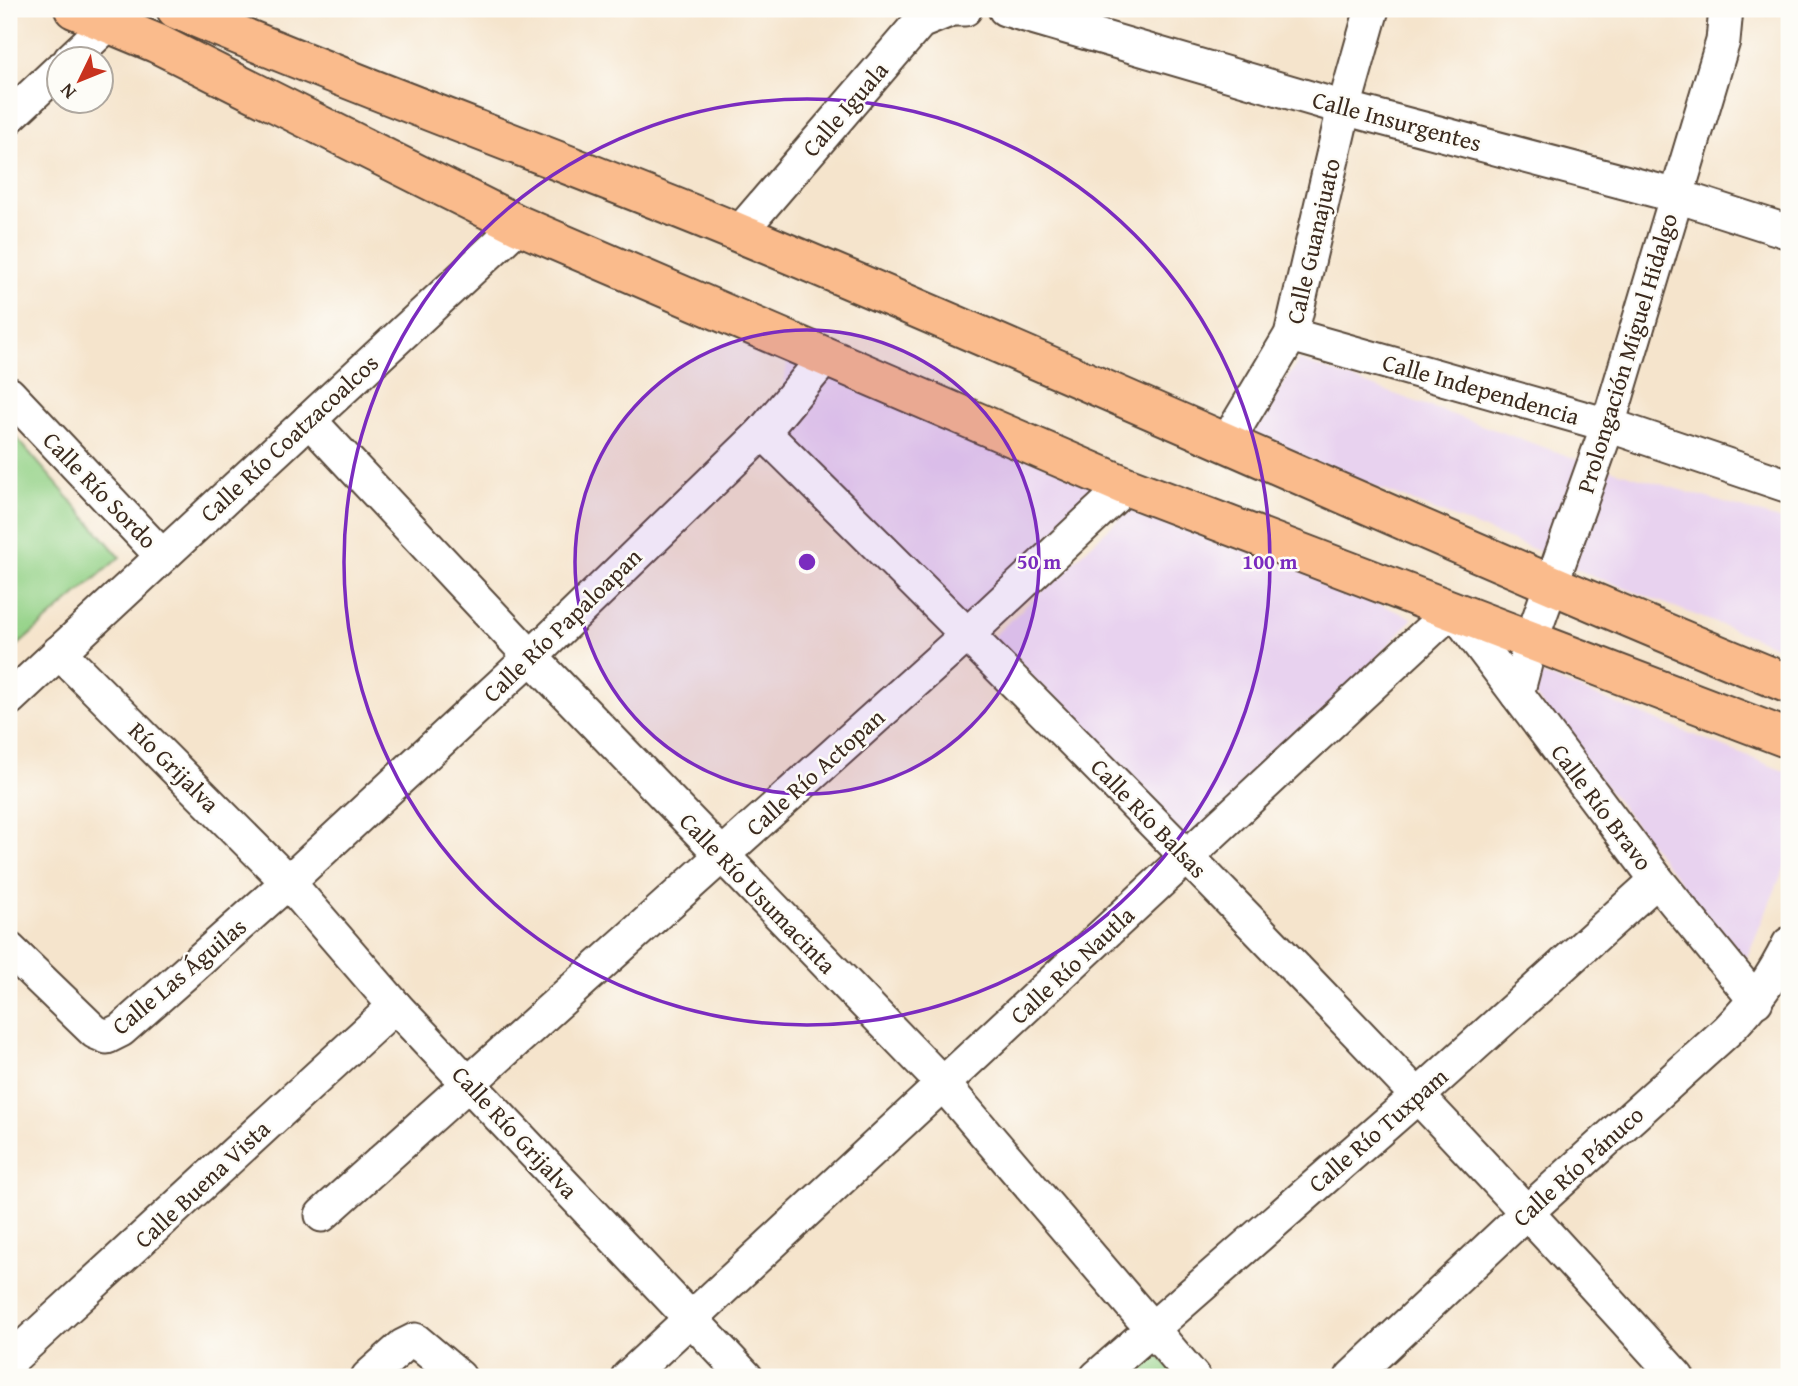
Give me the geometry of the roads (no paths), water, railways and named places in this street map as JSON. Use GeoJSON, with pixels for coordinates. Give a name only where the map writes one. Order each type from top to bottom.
{"type":"FeatureCollection","features":[{"type":"Feature","properties":{"kind":"main road"},"geometry":{"type":"LineString","coordinates":[[176,9],[739,233],[1227,442],[1551,587],[1789,684]]}},
{"type":"Feature","properties":{"kind":"main road"},"geometry":{"type":"LineString","coordinates":[[102,14],[519,225],[825,358],[1126,486],[1789,739]]}},
{"type":"Feature","properties":{"kind":"street","name":"Calle Iguala"},"geometry":{"type":"LineString","coordinates":[[739,233],[914,15],[965,9]]}},
{"type":"Feature","properties":{"kind":"street","name":"Calle Insurgentes"},"geometry":{"type":"LineString","coordinates":[[1004,9],[1344,108],[1676,196],[1789,232]]}},
{"type":"Feature","properties":{"kind":"street","name":"Calle Guanajuato"},"geometry":{"type":"LineString","coordinates":[[1227,442],[1291,335],[1344,108],[1372,9]]}},
{"type":"Feature","properties":{"kind":"street","name":"Prolongación Miguel Hidalgo"},"geometry":{"type":"LineString","coordinates":[[1517,694],[1531,641],[1608,425],[1723,41],[1726,9]]}},
{"type":"Feature","properties":{"kind":"street"},"geometry":{"type":"LineString","coordinates":[[80,46],[102,14]]}},
{"type":"Feature","properties":{"kind":"street"},"geometry":{"type":"LineString","coordinates":[[9,117],[46,82]]}},
{"type":"Feature","properties":{"kind":"street","name":"Calle Río Coatzacoalcos"},"geometry":{"type":"LineString","coordinates":[[9,699],[519,225]]}},
{"type":"Feature","properties":{"kind":"street","name":"Calle Independencia"},"geometry":{"type":"LineString","coordinates":[[1291,335],[1608,425],[1789,486]]}},
{"type":"Feature","properties":{"kind":"street","name":"Calle Río Papaloapan"},"geometry":{"type":"LineString","coordinates":[[288,882],[531,657],[763,432],[825,358]]}},
{"type":"Feature","properties":{"kind":"street","name":"Calle Río Sordo"},"geometry":{"type":"LineString","coordinates":[[9,394],[162,556]]}},
{"type":"Feature","properties":{"kind":"street","name":"Calle Río Usumacinta"},"geometry":{"type":"LineString","coordinates":[[309,420],[531,657],[944,1084],[1193,1377]]}},
{"type":"Feature","properties":{"kind":"street","name":"Calle Río Balsas"},"geometry":{"type":"LineString","coordinates":[[763,432],[1187,857],[1528,1211],[1677,1377]]}},
{"type":"Feature","properties":{"kind":"street","name":"Calle Río Actopan"},"geometry":{"type":"LineString","coordinates":[[322,1215],[968,635],[1126,486]]}},
{"type":"Feature","properties":{"kind":"street","name":"Calle Río Bravo"},"geometry":{"type":"LineString","coordinates":[[1453,610],[1657,880],[1756,1001]]}},
{"type":"Feature","properties":{"kind":"street","name":"Calle Río Nautla"},"geometry":{"type":"LineString","coordinates":[[628,1377],[1453,610]]}},
{"type":"Feature","properties":{"kind":"street","name":"Río Grijalva"},"geometry":{"type":"LineString","coordinates":[[59,652],[288,882]]}},
{"type":"Feature","properties":{"kind":"street","name":"Calle Río Tuxpam"},"geometry":{"type":"LineString","coordinates":[[1097,1377],[1149,1328],[1418,1096],[1657,880]]}},
{"type":"Feature","properties":{"kind":"street","name":"Calle Las Águilas"},"geometry":{"type":"LineString","coordinates":[[9,949],[19,955],[95,1032],[107,1037],[121,1030],[288,882]]}},
{"type":"Feature","properties":{"kind":"street","name":"Calle Río Grijalva"},"geometry":{"type":"LineString","coordinates":[[288,882],[396,1006],[746,1377]]}},
{"type":"Feature","properties":{"kind":"street","name":"Calle Río Pánuco"},"geometry":{"type":"LineString","coordinates":[[1352,1377],[1756,1001],[1776,972],[1789,944]]}},
{"type":"Feature","properties":{"kind":"street","name":"Calle Buena Vista"},"geometry":{"type":"LineString","coordinates":[[9,1361],[396,1006]]}},
{"type":"Feature","properties":{"kind":"street"},"geometry":{"type":"LineString","coordinates":[[368,1377],[402,1346],[415,1340],[459,1377]]}}]}
